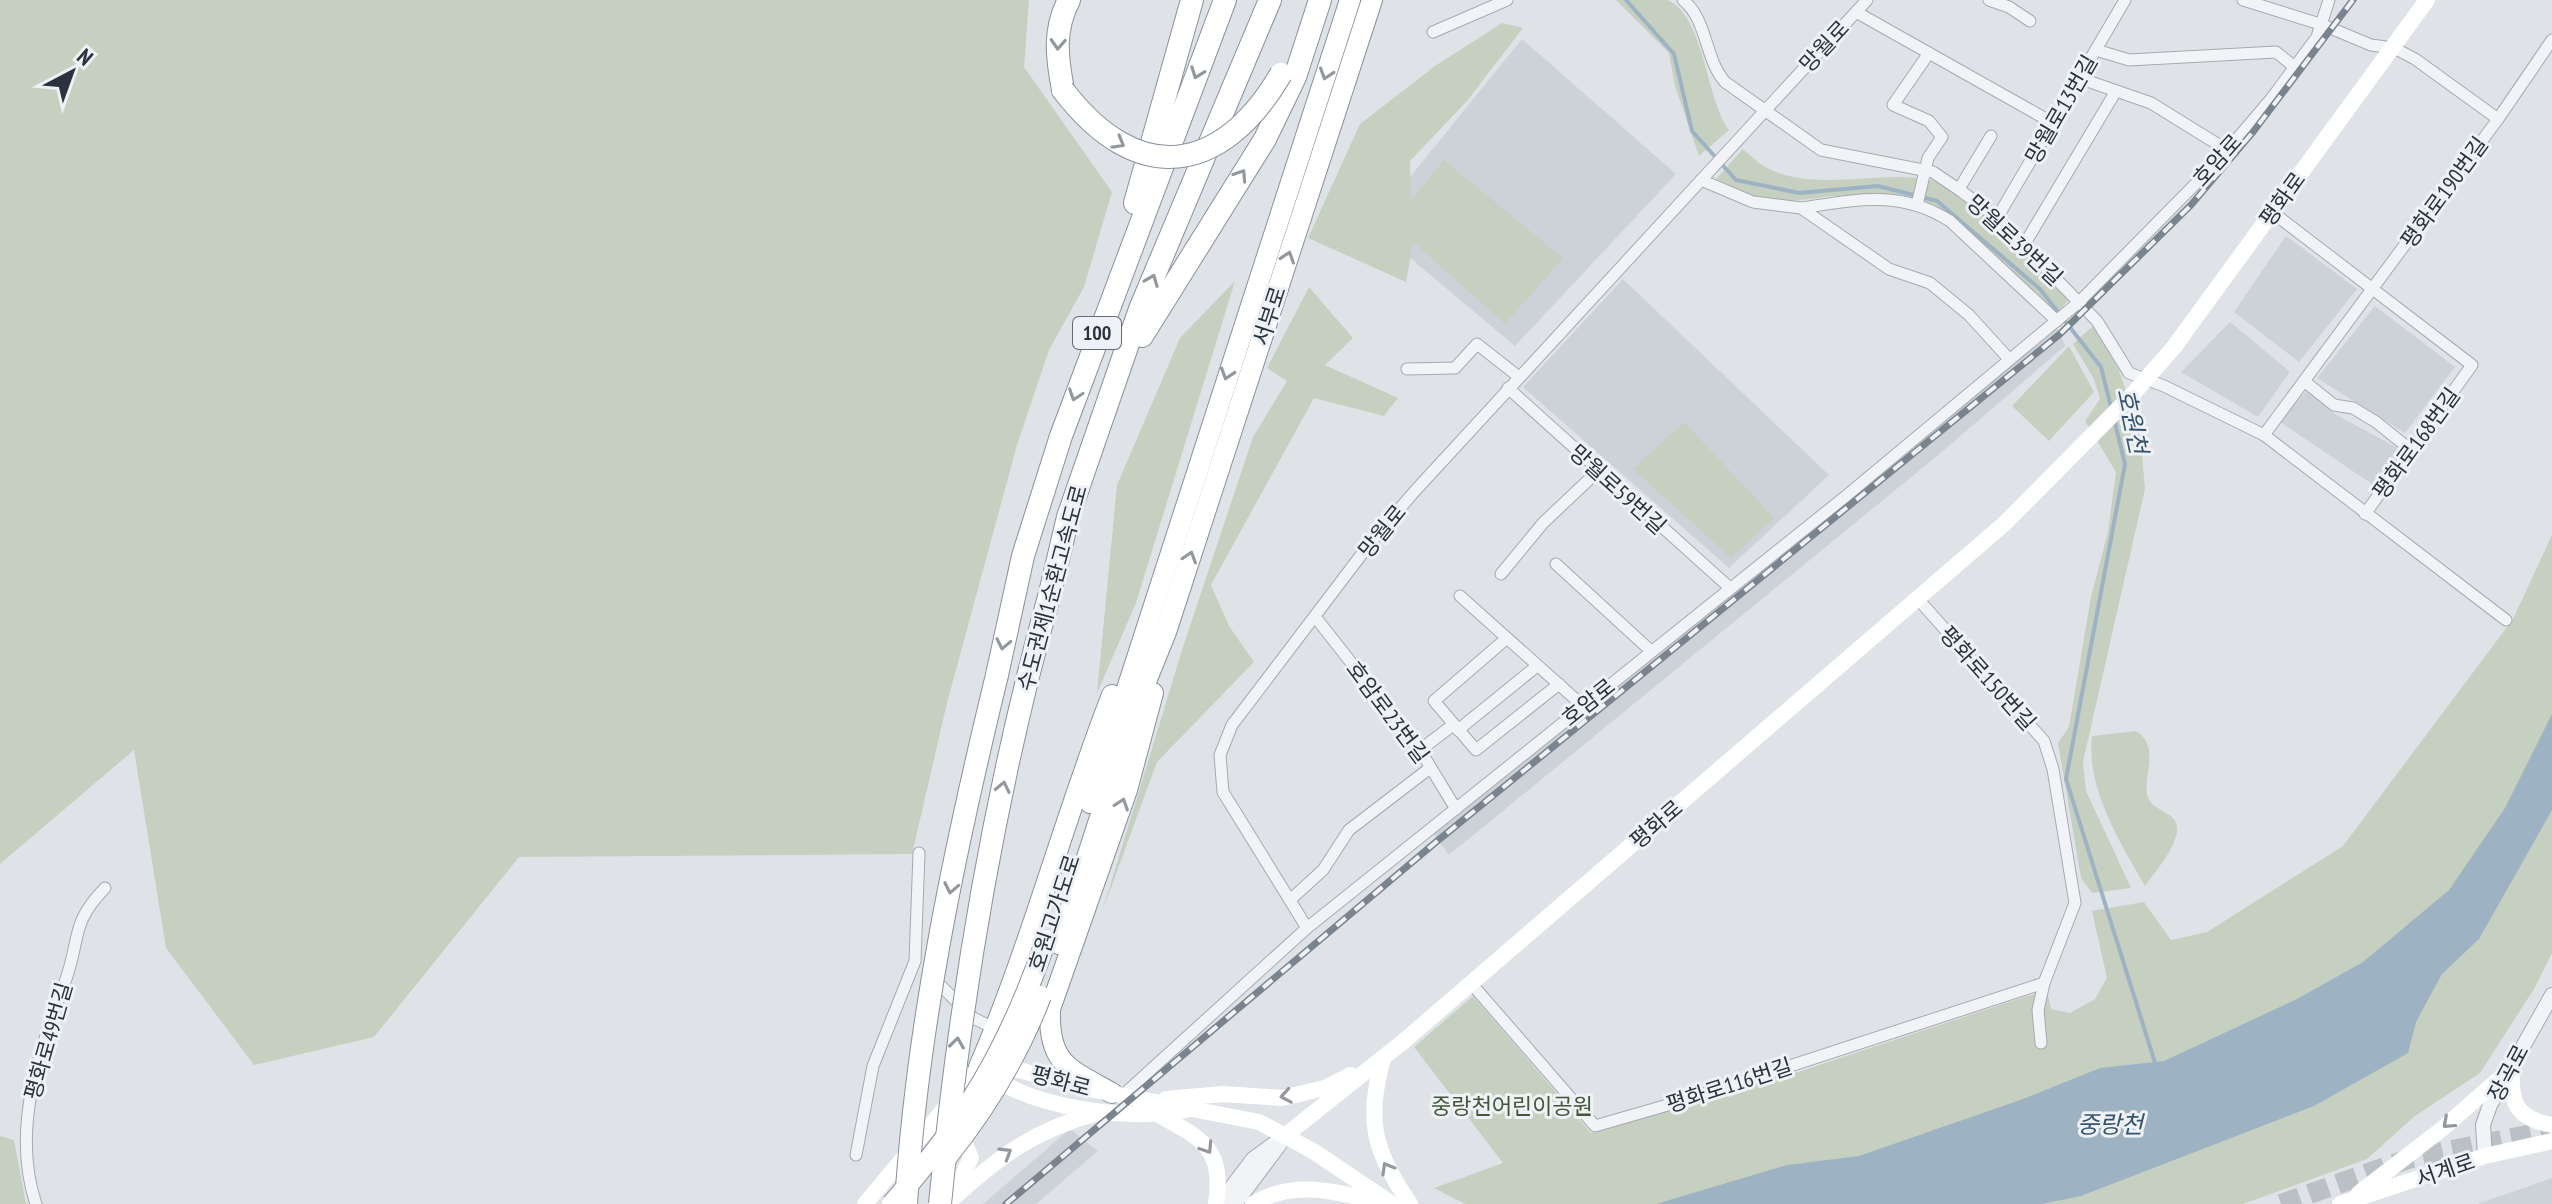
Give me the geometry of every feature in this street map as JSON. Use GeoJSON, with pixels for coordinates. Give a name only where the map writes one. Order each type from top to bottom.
{"type":"FeatureCollection","features":[{"type":"Feature","properties":{"kind":"highway"},"geometry":{"type":"LineString","coordinates":[[1069,0],[1060,18],[1056,54],[1063,90],[1087,122],[1118,144],[1144,155],[1173,156],[1202,150],[1227,139],[1260,109],[1281,74],[1303,8]]}},
{"type":"Feature","properties":{"kind":"highway"},"geometry":{"type":"LineString","coordinates":[[1110,298],[1175,50],[1192,0]]}},
{"type":"Feature","properties":{"kind":"highway","name":"수도권제1순환고속도로"},"geometry":{"type":"LineString","coordinates":[[907,1204],[910,1137],[941,942],[976,763],[1023,556],[1110,298],[1225,0]]}},
{"type":"Feature","properties":{"kind":"highway","name":"수도권제1순환고속도로"},"geometry":{"type":"LineString","coordinates":[[945,1203],[955,1059],[977,918],[1018,718],[1068,517],[1112,385],[1165,246],[1198,177],[1270,0]]}},
{"type":"Feature","properties":{"kind":"highway"},"geometry":{"type":"LineString","coordinates":[[1112,385],[1200,238],[1265,139],[1295,77],[1320,0]]}},
{"type":"Feature","properties":{"kind":"highway","name":"서부로"},"geometry":{"type":"LineString","coordinates":[[1156,592],[1350,0]]}},
{"type":"Feature","properties":{"kind":"highway","name":"서부로"},"geometry":{"type":"LineString","coordinates":[[1166,632],[1372,0]]}},
{"type":"Feature","properties":{"kind":"highway"},"geometry":{"type":"LineString","coordinates":[[979,1067],[1010,988],[1086,762],[1156,592]]}},
{"type":"Feature","properties":{"kind":"highway","name":"호원고가도로"},"geometry":{"type":"LineString","coordinates":[[907,1204],[965,1135],[1024,1041],[1156,592]]}},
{"type":"Feature","properties":{"kind":"highway"},"geometry":{"type":"LineString","coordinates":[[1114,1099],[1059,1060],[1049,1031],[1050,1009],[1127,790],[1166,632]]}},
{"type":"Feature","properties":{"kind":"highway","name":"호원고가도로"},"geometry":{"type":"LineString","coordinates":[[892,1204],[953,1128],[991,1070],[1011,1032],[1053,942],[1136,706],[1166,632]]}},
{"type":"Feature","properties":{"kind":"highway"},"geometry":{"type":"LineString","coordinates":[[1010,988],[1012,1000],[1018,1007],[1040,1013],[1050,1009]]}},
{"type":"Feature","properties":{"kind":"main road","name":"평화로"},"geometry":{"type":"LineString","coordinates":[[979,1067],[1006,1064],[1114,1099],[1259,1122],[1286,1135],[1383,1058],[2004,524],[2145,381],[2427,0]]}},
{"type":"Feature","properties":{"kind":"main road"},"geometry":{"type":"LineString","coordinates":[[1157,1108],[1223,1094],[1282,1098],[1326,1088],[1383,1058]]}},
{"type":"Feature","properties":{"kind":"main road"},"geometry":{"type":"LineString","coordinates":[[1383,1058],[1373,1102],[1373,1128],[1378,1153],[1410,1204]]}},
{"type":"Feature","properties":{"kind":"main road","name":"평화로"},"geometry":{"type":"LineString","coordinates":[[979,1067],[1011,1090],[1081,1108],[1114,1099]]}},
{"type":"Feature","properties":{"kind":"main road"},"geometry":{"type":"LineString","coordinates":[[865,1204],[979,1067]]}},
{"type":"Feature","properties":{"kind":"main road"},"geometry":{"type":"LineString","coordinates":[[2509,1068],[2510,1091],[2516,1106],[2532,1121],[2552,1125]]}},
{"type":"Feature","properties":{"kind":"main road"},"geometry":{"type":"LineString","coordinates":[[2344,1202],[2442,1129],[2509,1068]]}},
{"type":"Feature","properties":{"kind":"main road"},"geometry":{"type":"LineString","coordinates":[[1081,1108],[1071,1103],[1068,1090],[1090,1089]]}},
{"type":"Feature","properties":{"kind":"main road","name":"평화로"},"geometry":{"type":"LineString","coordinates":[[945,1203],[999,1157],[1051,1128],[1114,1099]]}},
{"type":"Feature","properties":{"kind":"main road"},"geometry":{"type":"LineString","coordinates":[[1157,1108],[1200,1137],[1211,1152],[1220,1175],[1218,1204]]}},
{"type":"Feature","properties":{"kind":"main road"},"geometry":{"type":"LineString","coordinates":[[899,1165],[920,1157],[945,1134],[964,1142],[971,1158],[945,1203]]}},
{"type":"Feature","properties":{"kind":"main road"},"geometry":{"type":"LineString","coordinates":[[1286,1135],[1390,1204]]}},
{"type":"Feature","properties":{"kind":"main road","name":"서계로"},"geometry":{"type":"LineString","coordinates":[[2344,1202],[2485,1156],[2552,1141]]}},
{"type":"Feature","properties":{"kind":"main road"},"geometry":{"type":"LineString","coordinates":[[1253,1204],[1293,1189],[1317,1188],[1390,1204]]}},
{"type":"Feature","properties":{"kind":"street"},"geometry":{"type":"LineString","coordinates":[[1433,32],[1507,0]]}},
{"type":"Feature","properties":{"kind":"street","name":"망월로39번길"},"geometry":{"type":"LineString","coordinates":[[1683,0],[1697,18],[1719,76],[1821,150],[1926,170],[1959,189],[1997,218],[2024,245],[2097,321],[2129,373],[2145,381]]}},
{"type":"Feature","properties":{"kind":"street","name":"망월로"},"geometry":{"type":"LineString","coordinates":[[1307,928],[1223,792],[1220,755],[1232,725],[1371,542],[1508,388],[1867,0]]}},
{"type":"Feature","properties":{"kind":"street"},"geometry":{"type":"LineString","coordinates":[[1989,0],[2009,7],[2030,21]]}},
{"type":"Feature","properties":{"kind":"street","name":"망월로13번길"},"geometry":{"type":"LineString","coordinates":[[1997,218],[2125,0]]}},
{"type":"Feature","properties":{"kind":"street"},"geometry":{"type":"LineString","coordinates":[[2243,0],[2323,25],[2371,45],[2394,48]]}},
{"type":"Feature","properties":{"kind":"street","name":"호암로"},"geometry":{"type":"LineString","coordinates":[[1114,1099],[1307,928],[2079,302],[2227,150],[2296,68],[2323,25],[2329,0]]}},
{"type":"Feature","properties":{"kind":"street"},"geometry":{"type":"LineString","coordinates":[[1856,12],[2053,123]]}},
{"type":"Feature","properties":{"kind":"street"},"geometry":{"type":"LineString","coordinates":[[2498,119],[2552,40]]}},
{"type":"Feature","properties":{"kind":"street","name":"평화로190번길"},"geometry":{"type":"LineString","coordinates":[[2264,435],[2498,119],[2415,59],[2394,48]]}},
{"type":"Feature","properties":{"kind":"street"},"geometry":{"type":"LineString","coordinates":[[2096,50],[2129,60],[2276,52],[2296,68]]}},
{"type":"Feature","properties":{"kind":"street"},"geometry":{"type":"LineString","coordinates":[[1917,205],[1928,158],[1942,137],[1929,121],[1893,105],[1929,53]]}},
{"type":"Feature","properties":{"kind":"street"},"geometry":{"type":"LineString","coordinates":[[2079,78],[2165,110],[2227,150]]}},
{"type":"Feature","properties":{"kind":"street"},"geometry":{"type":"LineString","coordinates":[[2024,245],[2116,91]]}},
{"type":"Feature","properties":{"kind":"street"},"geometry":{"type":"LineString","coordinates":[[1959,189],[1991,136]]}},
{"type":"Feature","properties":{"kind":"street"},"geometry":{"type":"LineString","coordinates":[[1701,180],[1753,202],[1801,208],[1882,198],[1917,205],[1950,221],[2059,320]]}},
{"type":"Feature","properties":{"kind":"street"},"geometry":{"type":"LineString","coordinates":[[1801,208],[1889,269],[1930,283],[1969,315],[2009,359]]}},
{"type":"Feature","properties":{"kind":"street","name":"평화로168번길"},"geometry":{"type":"LineString","coordinates":[[2145,381],[2164,386],[2264,435],[2365,514],[2472,365],[2272,212]]}},
{"type":"Feature","properties":{"kind":"street"},"geometry":{"type":"LineString","coordinates":[[1407,369],[1455,368],[1477,344],[1519,377]]}},
{"type":"Feature","properties":{"kind":"street"},"geometry":{"type":"LineString","coordinates":[[2304,381],[2334,405],[2353,408],[2376,422],[2411,450]]}},
{"type":"Feature","properties":{"kind":"street","name":"망월로59번길"},"geometry":{"type":"LineString","coordinates":[[1508,388],[1730,588]]}},
{"type":"Feature","properties":{"kind":"street"},"geometry":{"type":"LineString","coordinates":[[1501,574],[1543,523],[1598,471]]}},
{"type":"Feature","properties":{"kind":"street"},"geometry":{"type":"LineString","coordinates":[[2365,514],[2506,620]]}},
{"type":"Feature","properties":{"kind":"street"},"geometry":{"type":"LineString","coordinates":[[1556,564],[1651,651]]}},
{"type":"Feature","properties":{"kind":"street"},"geometry":{"type":"LineString","coordinates":[[1460,596],[1583,706]]}},
{"type":"Feature","properties":{"kind":"street","name":"평화로150번길"},"geometry":{"type":"LineString","coordinates":[[1918,599],[2044,741],[2053,769],[2075,903],[2044,983]]}},
{"type":"Feature","properties":{"kind":"street","name":"호암로23번길"},"geometry":{"type":"LineString","coordinates":[[1316,618],[1420,750],[1456,809]]}},
{"type":"Feature","properties":{"kind":"street"},"geometry":{"type":"LineString","coordinates":[[1507,638],[1434,701],[1476,750],[1559,684]]}},
{"type":"Feature","properties":{"kind":"street"},"geometry":{"type":"LineString","coordinates":[[1420,750],[1537,666]]}},
{"type":"Feature","properties":{"kind":"street"},"geometry":{"type":"LineString","coordinates":[[1290,900],[1323,870],[1349,830],[1430,768]]}},
{"type":"Feature","properties":{"kind":"street"},"geometry":{"type":"LineString","coordinates":[[856,1155],[873,1066],[915,961],[919,853]]}},
{"type":"Feature","properties":{"kind":"street","name":"평화로49번길"},"geometry":{"type":"LineString","coordinates":[[36,1204],[25,1161],[30,1098],[49,1022],[73,956],[78,924],[85,909],[105,888]]}},
{"type":"Feature","properties":{"kind":"street"},"geometry":{"type":"LineString","coordinates":[[915,961],[973,1018],[994,1028]]}},
{"type":"Feature","properties":{"kind":"street","name":"평화로116번길"},"geometry":{"type":"LineString","coordinates":[[1470,982],[1595,1126],[1692,1098],[2044,983]]}},
{"type":"Feature","properties":{"kind":"street"},"geometry":{"type":"LineString","coordinates":[[2041,1043],[2038,1010],[2044,983]]}},
{"type":"Feature","properties":{"kind":"street","name":"장곡로"},"geometry":{"type":"LineString","coordinates":[[2485,1156],[2483,1125],[2509,1068],[2552,995]]}},
{"type":"Feature","properties":{"kind":"street"},"geometry":{"type":"LineString","coordinates":[[1218,1204],[1253,1159],[1286,1135]]}},
{"type":"Feature","properties":{"kind":"street"},"geometry":{"type":"LineString","coordinates":[[1235,1204],[1286,1135]]}},
{"type":"Feature","properties":{"kind":"shaded area"},"geometry":{"type":"Polygon","coordinates":[[[1522,39],[1676,174],[1515,346],[1371,225],[1522,39]]]}},
{"type":"Feature","properties":{"kind":"shaded area"},"geometry":{"type":"Polygon","coordinates":[[[2286,236],[2357,289],[2299,362],[2234,312],[2286,236]]]}},
{"type":"Feature","properties":{"kind":"shaded area"},"geometry":{"type":"Polygon","coordinates":[[[1623,279],[1829,475],[1729,568],[1523,387],[1623,279]]]}},
{"type":"Feature","properties":{"kind":"shaded area"},"geometry":{"type":"Polygon","coordinates":[[[2375,306],[2455,367],[2405,433],[2317,378],[2375,306]]]}},
{"type":"Feature","properties":{"kind":"shaded area"},"geometry":{"type":"Polygon","coordinates":[[[2230,322],[2290,372],[2258,417],[2181,372],[2230,322]]]}},
{"type":"Feature","properties":{"kind":"shaded area"},"geometry":{"type":"Polygon","coordinates":[[[2057,327],[2065,346],[1937,456],[1449,855],[1432,832],[1899,460],[2057,327]]]}},
{"type":"Feature","properties":{"kind":"shaded area"},"geometry":{"type":"Polygon","coordinates":[[[2307,390],[2335,414],[2401,450],[2375,486],[2280,422],[2307,390]]]}},
{"type":"Feature","properties":{"kind":"shaded area"},"geometry":{"type":"Polygon","coordinates":[[[1070,1129],[1098,1151],[1036,1204],[983,1204],[1070,1129]]]}},
{"type":"Feature","properties":{"kind":"shaded area"},"geometry":{"type":"Polygon","coordinates":[[[2552,1178],[2552,1204],[2477,1204],[2512,1192],[2552,1178]]]}},
{"type":"Feature","properties":{"kind":"green space"},"geometry":{"type":"Polygon","coordinates":[[[0,0],[1029,0],[1024,67],[1112,192],[1084,287],[1049,350],[1017,445],[947,703],[912,854],[519,857],[374,1037],[254,1065],[166,948],[134,750],[0,864],[0,0]]]}},
{"type":"Feature","properties":{"kind":"green space"},"geometry":{"type":"Polygon","coordinates":[[[1616,0],[1667,0],[1679,8],[1689,22],[1721,116],[1729,130],[1699,156],[1675,86],[1669,53],[1616,0]]]}},
{"type":"Feature","properties":{"kind":"green space"},"geometry":{"type":"Polygon","coordinates":[[[1502,23],[1523,28],[1467,101],[1410,161],[1411,200],[1444,160],[1563,258],[1505,324],[1413,242],[1406,282],[1308,238],[1360,124],[1435,66],[1502,23]]]}},
{"type":"Feature","properties":{"kind":"green space"},"geometry":{"type":"Polygon","coordinates":[[[1743,149],[1764,166],[1806,179],[1911,177],[1945,186],[1982,214],[2068,300],[2056,314],[2008,267],[1933,205],[1892,196],[1833,196],[1792,201],[1755,197],[1716,179],[1743,149]]]}},
{"type":"Feature","properties":{"kind":"green space"},"geometry":{"type":"Polygon","coordinates":[[[1235,281],[1136,603],[1097,693],[1117,485],[1180,338],[1235,281]]]}},
{"type":"Feature","properties":{"kind":"green space"},"geometry":{"type":"Polygon","coordinates":[[[1309,287],[1353,338],[1325,365],[1398,398],[1384,416],[1314,398],[1211,585],[1229,626],[1254,662],[1157,762],[1102,912],[1183,647],[1253,437],[1287,381],[1267,368],[1309,287]]]}},
{"type":"Feature","properties":{"kind":"green space"},"geometry":{"type":"Polygon","coordinates":[[[2093,326],[2118,368],[2140,431],[2145,489],[2083,762],[2086,791],[2131,888],[2092,893],[2081,878],[2058,743],[2069,727],[2091,597],[2108,532],[2116,472],[2085,421],[2100,399],[2094,379],[2073,344],[2093,326]]]}},
{"type":"Feature","properties":{"kind":"green space"},"geometry":{"type":"Polygon","coordinates":[[[2069,346],[2094,392],[2049,441],[2012,406],[2069,346]]]}},
{"type":"Feature","properties":{"kind":"green space"},"geometry":{"type":"Polygon","coordinates":[[[1684,422],[1774,518],[1731,558],[1633,469],[1684,422]]]}},
{"type":"Feature","properties":{"kind":"green space","name":"중랑천어린이공원"},"geometry":{"type":"Polygon","coordinates":[[[2552,535],[2552,953],[2534,989],[2480,1073],[2415,1116],[2367,1159],[2243,1204],[1465,1204],[1434,1188],[1503,1163],[1414,1047],[1473,996],[1591,1133],[1789,1075],[2030,995],[2047,992],[2051,1009],[2070,1013],[2095,999],[2107,978],[2092,911],[2144,902],[2171,940],[2207,932],[2343,846],[2513,619],[2552,535]]]}},
{"type":"Feature","properties":{"kind":"green space"},"geometry":{"type":"Polygon","coordinates":[[[2136,731],[2148,745],[2147,795],[2177,825],[2172,846],[2145,886],[2107,814],[2094,776],[2092,756],[2092,736],[2136,731]]]}},
{"type":"Feature","properties":{"kind":"green space"},"geometry":{"type":"Polygon","coordinates":[[[0,1136],[14,1140],[26,1204],[0,1204],[0,1136]]]}},
{"type":"Feature","properties":{"kind":"water","name":"중랑천"},"geometry":{"type":"Polygon","coordinates":[[[2552,714],[2552,810],[2479,939],[2442,974],[2416,1022],[2408,1053],[2314,1106],[2081,1196],[2042,1204],[1656,1204],[1787,1165],[1859,1156],[2023,1099],[2100,1068],[2164,1061],[2297,999],[2363,962],[2449,890],[2505,808],[2552,714]]]}},
{"type":"Feature","properties":{"kind":"waterway","name":"호원천"},"geometry":{"type":"LineString","coordinates":[[1626,0],[1674,54],[1692,131],[1736,180],[1799,193],[1878,186],[1937,201],[2040,289],[2101,367],[2111,407]]}},
{"type":"Feature","properties":{"kind":"waterway","name":"호원천"},"geometry":{"type":"LineString","coordinates":[[2114,419],[2125,464],[2066,779],[2156,1066]]}},
{"type":"Feature","properties":{"kind":"tunnel"},"geometry":{"type":"LineString","coordinates":[[2281,1204],[2408,1159],[2552,1130]]}},
{"type":"Feature","properties":{"kind":"railway"},"geometry":{"type":"LineString","coordinates":[[1006,1204],[1436,842],[2060,334],[2191,205],[2253,132],[2353,0]]}}]}
